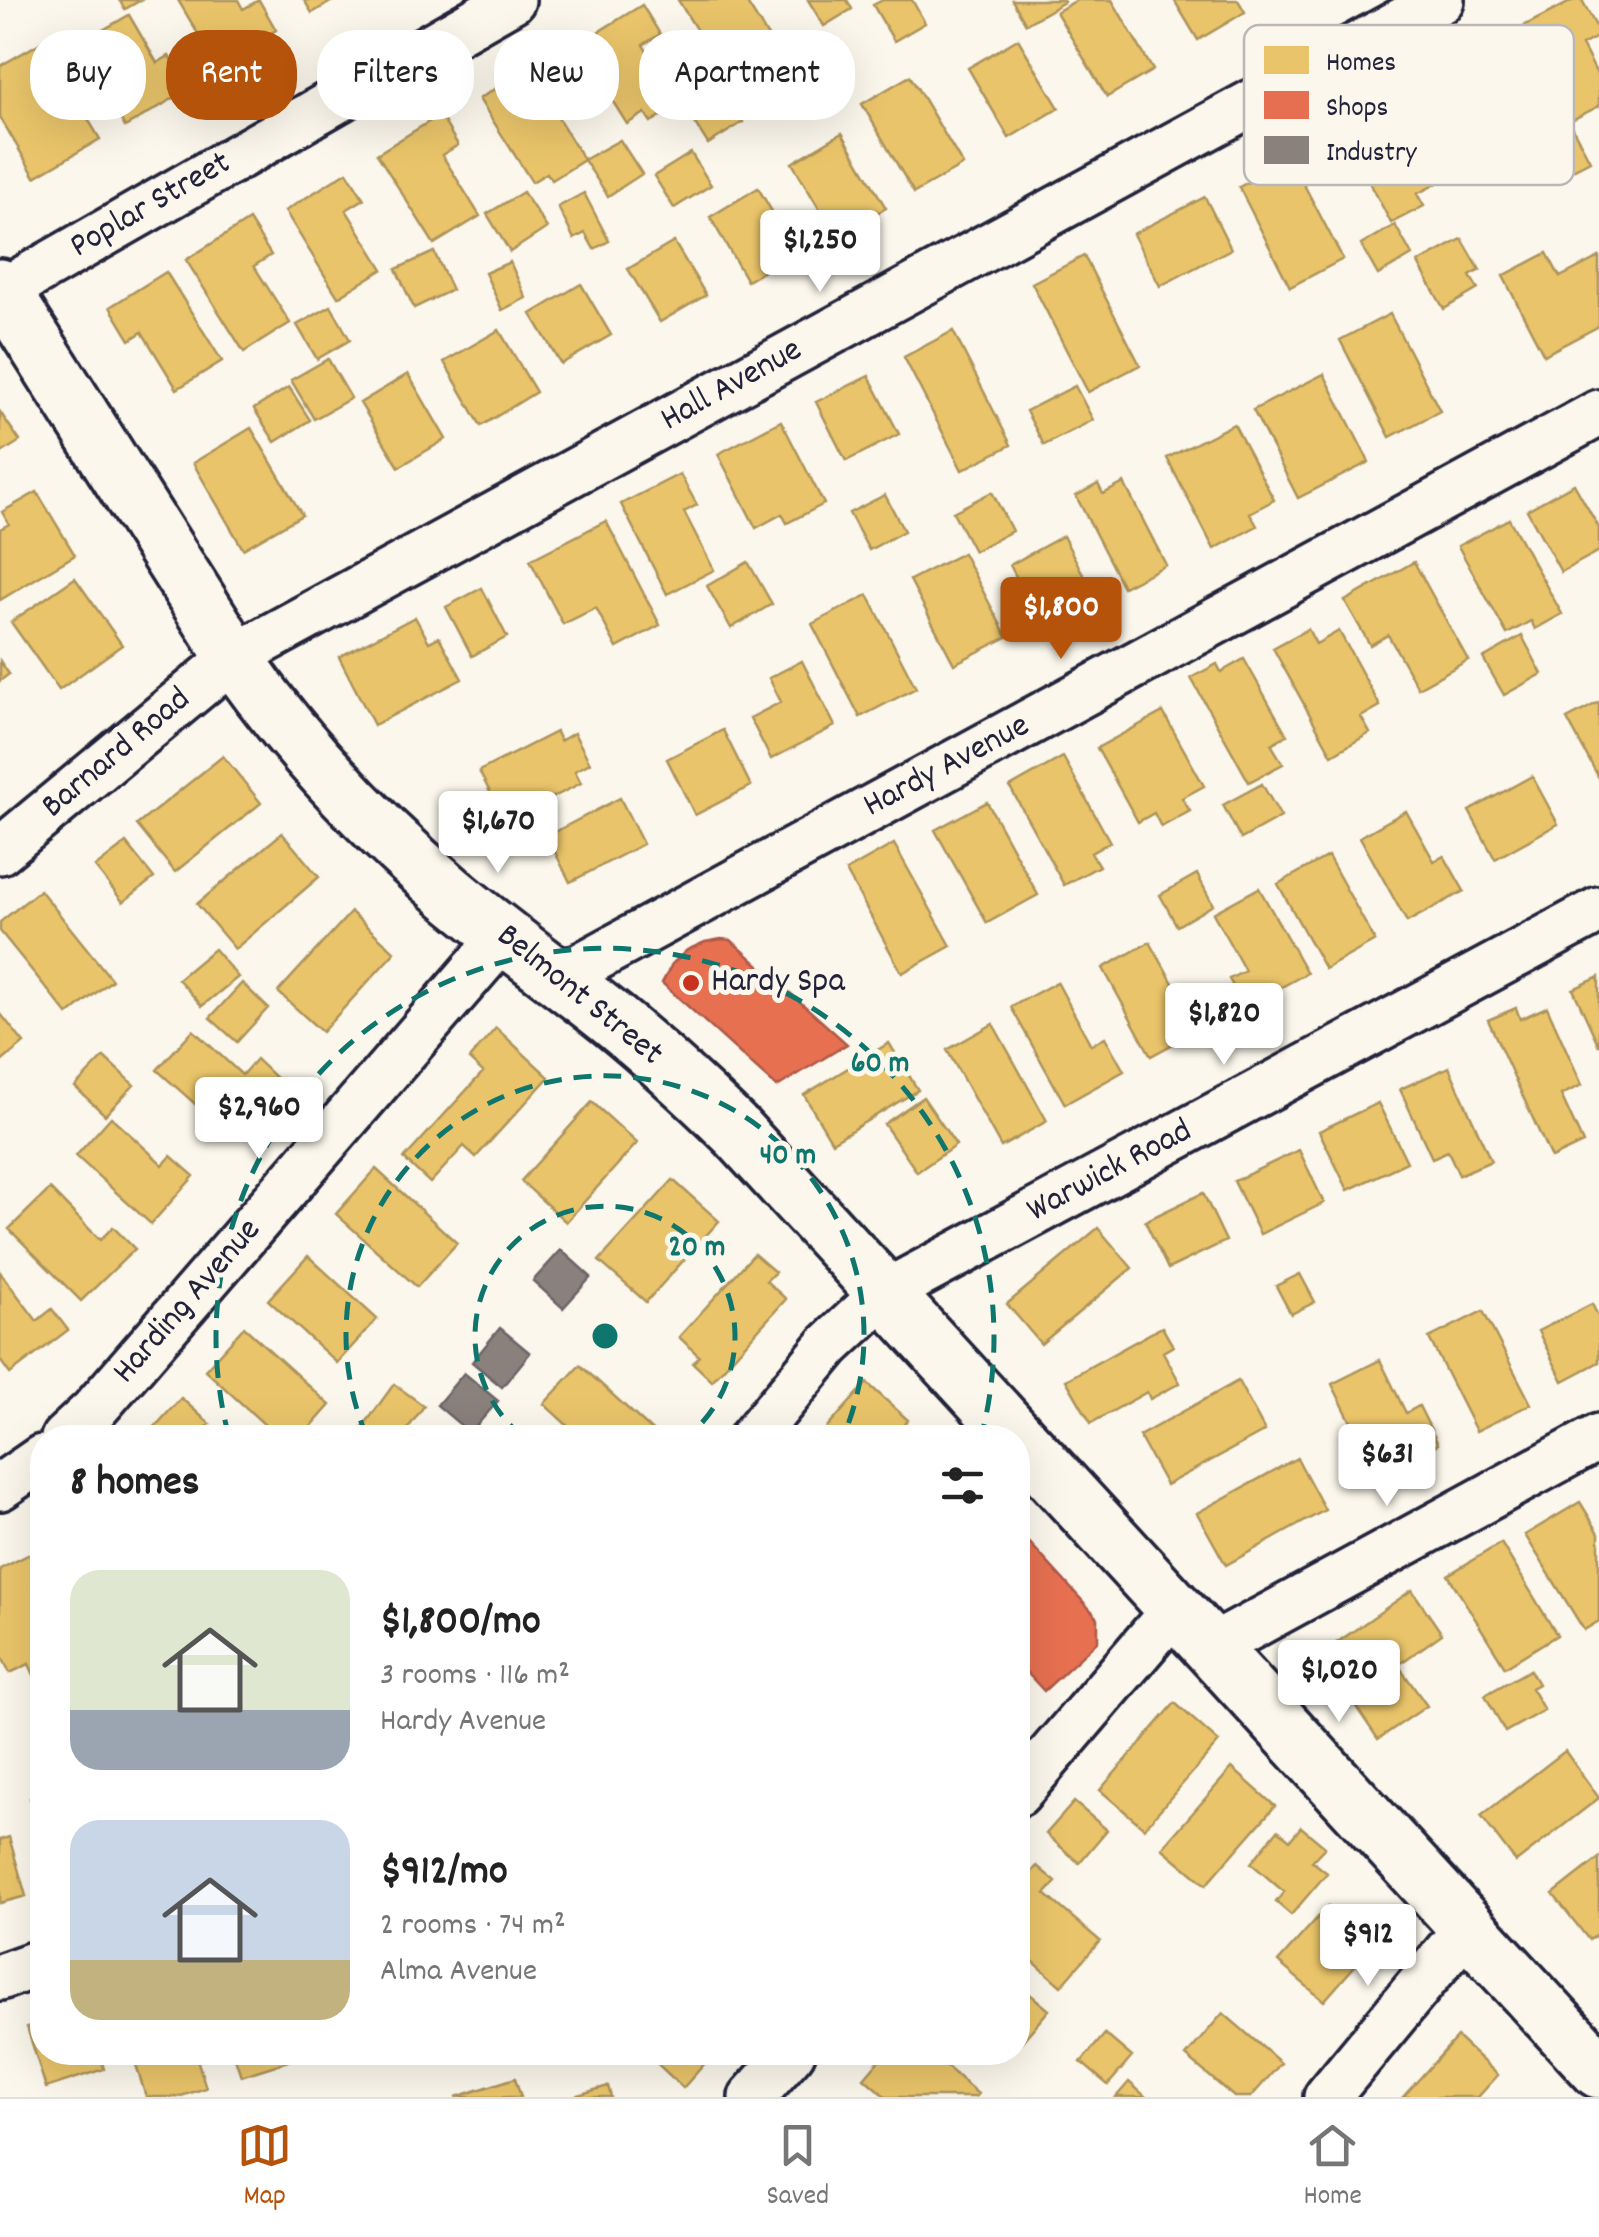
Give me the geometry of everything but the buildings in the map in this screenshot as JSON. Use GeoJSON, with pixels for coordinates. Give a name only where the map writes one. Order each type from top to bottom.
{"type":"FeatureCollection","features":[{"type":"Feature","properties":{"kind":"main road","name":"Belmont Street"},"geometry":{"type":"LineString","coordinates":[[1,291],[266,702],[392,841],[676,1074],[738,1132],[1006,1425]]}},
{"type":"Feature","properties":{"kind":"main road","name":"Belmont Street"},"geometry":{"type":"LineString","coordinates":[[1030,1451],[1467,1928],[1590,2044]]}},
{"type":"Feature","properties":{"kind":"street","name":"Poplar Street"},"geometry":{"type":"LineString","coordinates":[[1,291],[512,0]]}},
{"type":"Feature","properties":{"kind":"street","name":"Hall Avenue"},"geometry":{"type":"LineString","coordinates":[[1395,25],[1441,0]]}},
{"type":"Feature","properties":{"kind":"street","name":"Hall Avenue"},"geometry":{"type":"LineString","coordinates":[[234,657],[1244,107]]}},
{"type":"Feature","properties":{"kind":"street","name":"Hardy Avenue"},"geometry":{"type":"LineString","coordinates":[[558,978],[1599,413]]}},
{"type":"Feature","properties":{"kind":"street","name":"Barnard Road"},"geometry":{"type":"LineString","coordinates":[[0,851],[234,657]]}},
{"type":"Feature","properties":{"kind":"street","name":"Warwick Road"},"geometry":{"type":"LineString","coordinates":[[763,1425],[829,1345],[885,1293],[1599,910]]}},
{"type":"Feature","properties":{"kind":"street","name":"Harding Avenue"},"geometry":{"type":"LineString","coordinates":[[78,1425],[504,936]]}},
{"type":"Feature","properties":{"kind":"street"},"geometry":{"type":"LineString","coordinates":[[1030,1781],[1193,1629],[1599,1437]]}},
{"type":"Feature","properties":{"kind":"street"},"geometry":{"type":"LineString","coordinates":[[0,1487],[30,1466]]}},
{"type":"Feature","properties":{"kind":"street"},"geometry":{"type":"LineString","coordinates":[[1327,2097],[1467,1928]]}},
{"type":"Feature","properties":{"kind":"street"},"geometry":{"type":"LineString","coordinates":[[0,1977],[30,1966]]}},
{"type":"Feature","properties":{"kind":"street"},"geometry":{"type":"LineString","coordinates":[[752,2097],[780,2065]]}},
{"type":"Feature","properties":{"kind":"place","name":"Hardy Spa"},"geometry":{"type":"Point","coordinates":[691,983]}}]}
